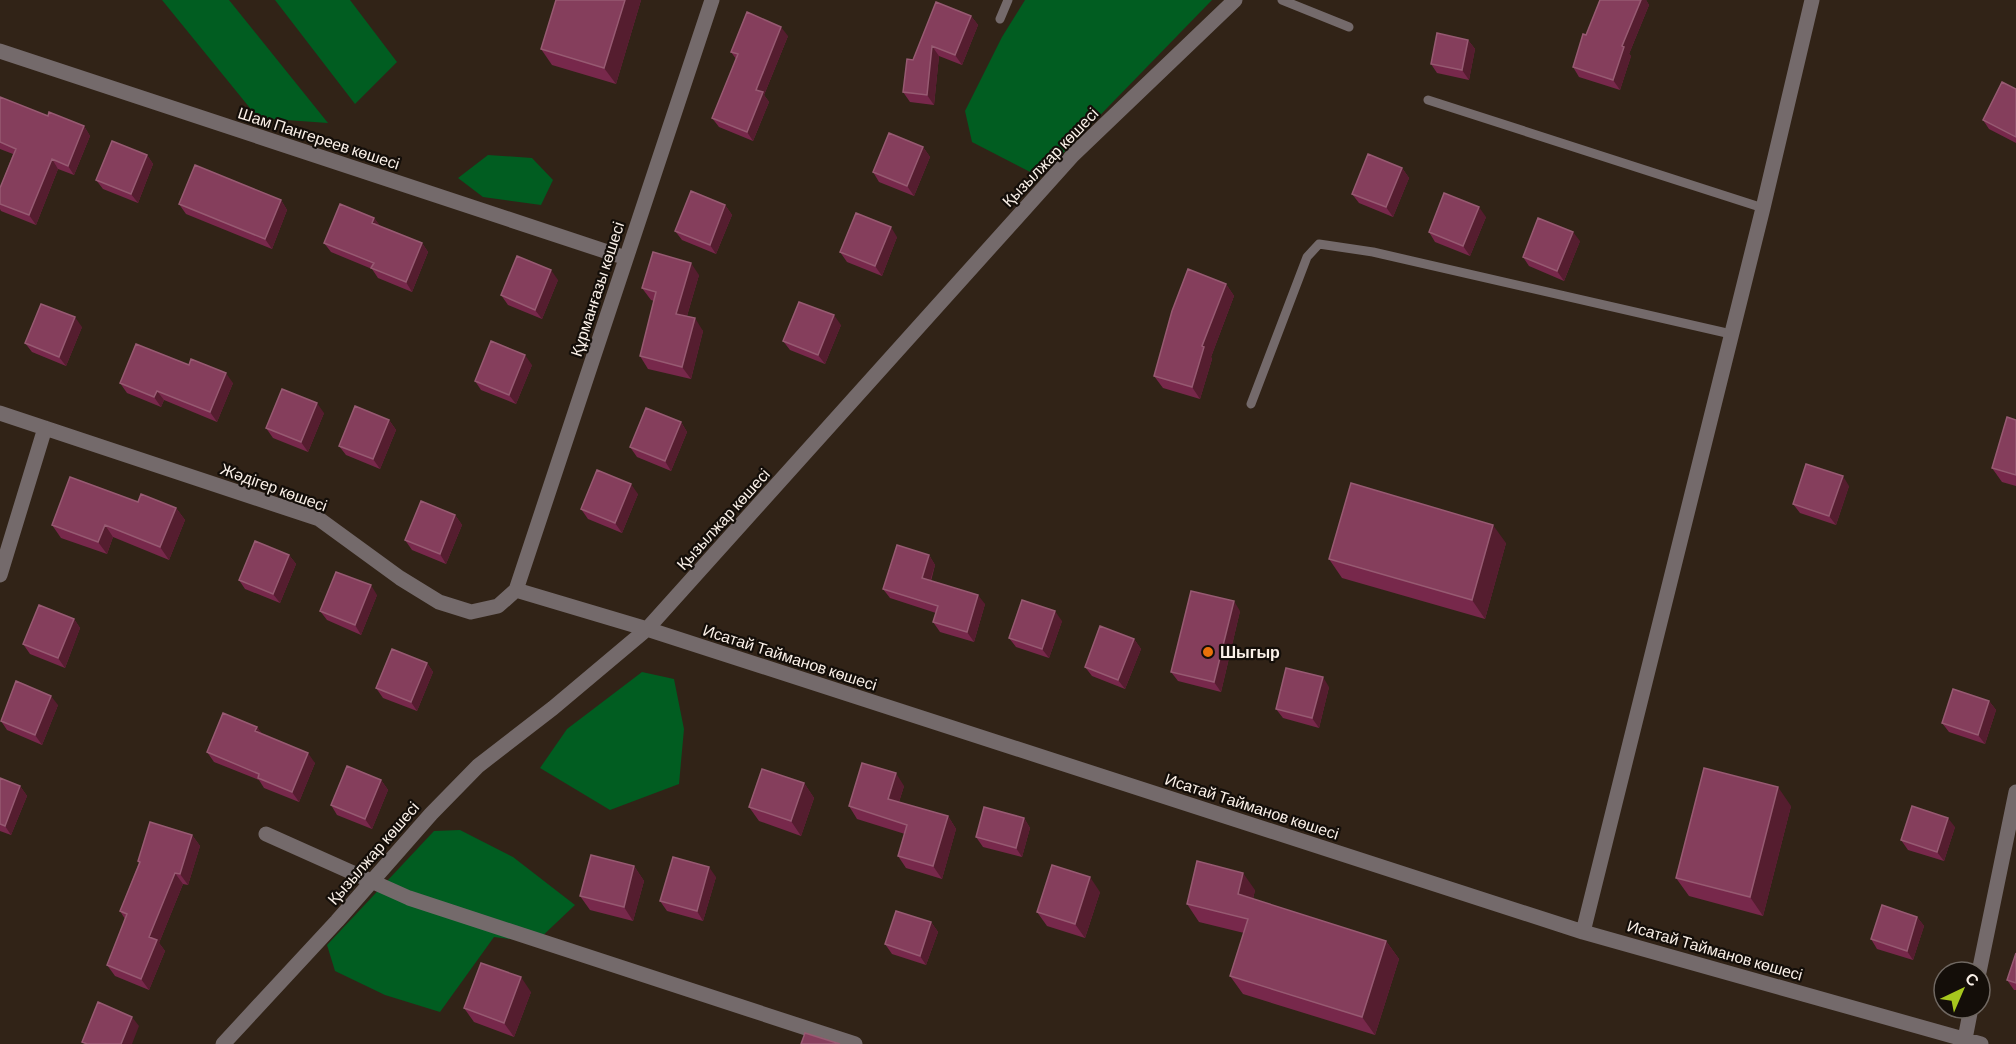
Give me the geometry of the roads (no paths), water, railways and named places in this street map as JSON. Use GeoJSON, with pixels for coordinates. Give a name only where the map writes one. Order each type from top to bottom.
{"type":"FeatureCollection","features":[{"type":"Feature","properties":{"kind":"street","name":"Құрманғазы көшесі"},"geometry":{"type":"LineString","coordinates":[[516,590],[712,0]]}},
{"type":"Feature","properties":{"kind":"street","name":"Қызылжар көшесі"},"geometry":{"type":"LineString","coordinates":[[223,1044],[431,814],[478,766],[554,708],[647,630],[1073,155],[1235,0]]}},
{"type":"Feature","properties":{"kind":"street"},"geometry":{"type":"LineString","coordinates":[[1583,932],[1812,0]]}},
{"type":"Feature","properties":{"kind":"street","name":"Шам Пангереев көшесі"},"geometry":{"type":"LineString","coordinates":[[0,51],[626,258]]}},
{"type":"Feature","properties":{"kind":"street","name":"Жәдігер көшесі"},"geometry":{"type":"LineString","coordinates":[[0,413],[319,519],[400,578],[439,602],[471,612],[498,606],[516,590]]}},
{"type":"Feature","properties":{"kind":"street"},"geometry":{"type":"LineString","coordinates":[[0,575],[45,428]]}},
{"type":"Feature","properties":{"kind":"street","name":"Исатай Тайманов көшесі"},"geometry":{"type":"LineString","coordinates":[[516,590],[647,630],[1583,932],[1964,1042],[1981,1044]]}},
{"type":"Feature","properties":{"kind":"street"},"geometry":{"type":"LineString","coordinates":[[1981,960],[2016,792]]}},
{"type":"Feature","properties":{"kind":"street"},"geometry":{"type":"LineString","coordinates":[[266,834],[409,898],[855,1044]]}},
{"type":"Feature","properties":{"kind":"street"},"geometry":{"type":"LineString","coordinates":[[1964,1042],[1969,1020]]}},
{"type":"Feature","properties":{"kind":"lane"},"geometry":{"type":"LineString","coordinates":[[1000,19],[1008,0]]}},
{"type":"Feature","properties":{"kind":"lane"},"geometry":{"type":"LineString","coordinates":[[1282,0],[1349,27]]}},
{"type":"Feature","properties":{"kind":"lane"},"geometry":{"type":"LineString","coordinates":[[1428,100],[1762,208]]}},
{"type":"Feature","properties":{"kind":"lane"},"geometry":{"type":"LineString","coordinates":[[1251,404],[1307,257],[1319,244],[1373,252],[1731,334]]}},
{"type":"Feature","properties":{"kind":"place","name":"Шыгыр"},"geometry":{"type":"Point","coordinates":[1208,652]}}]}
